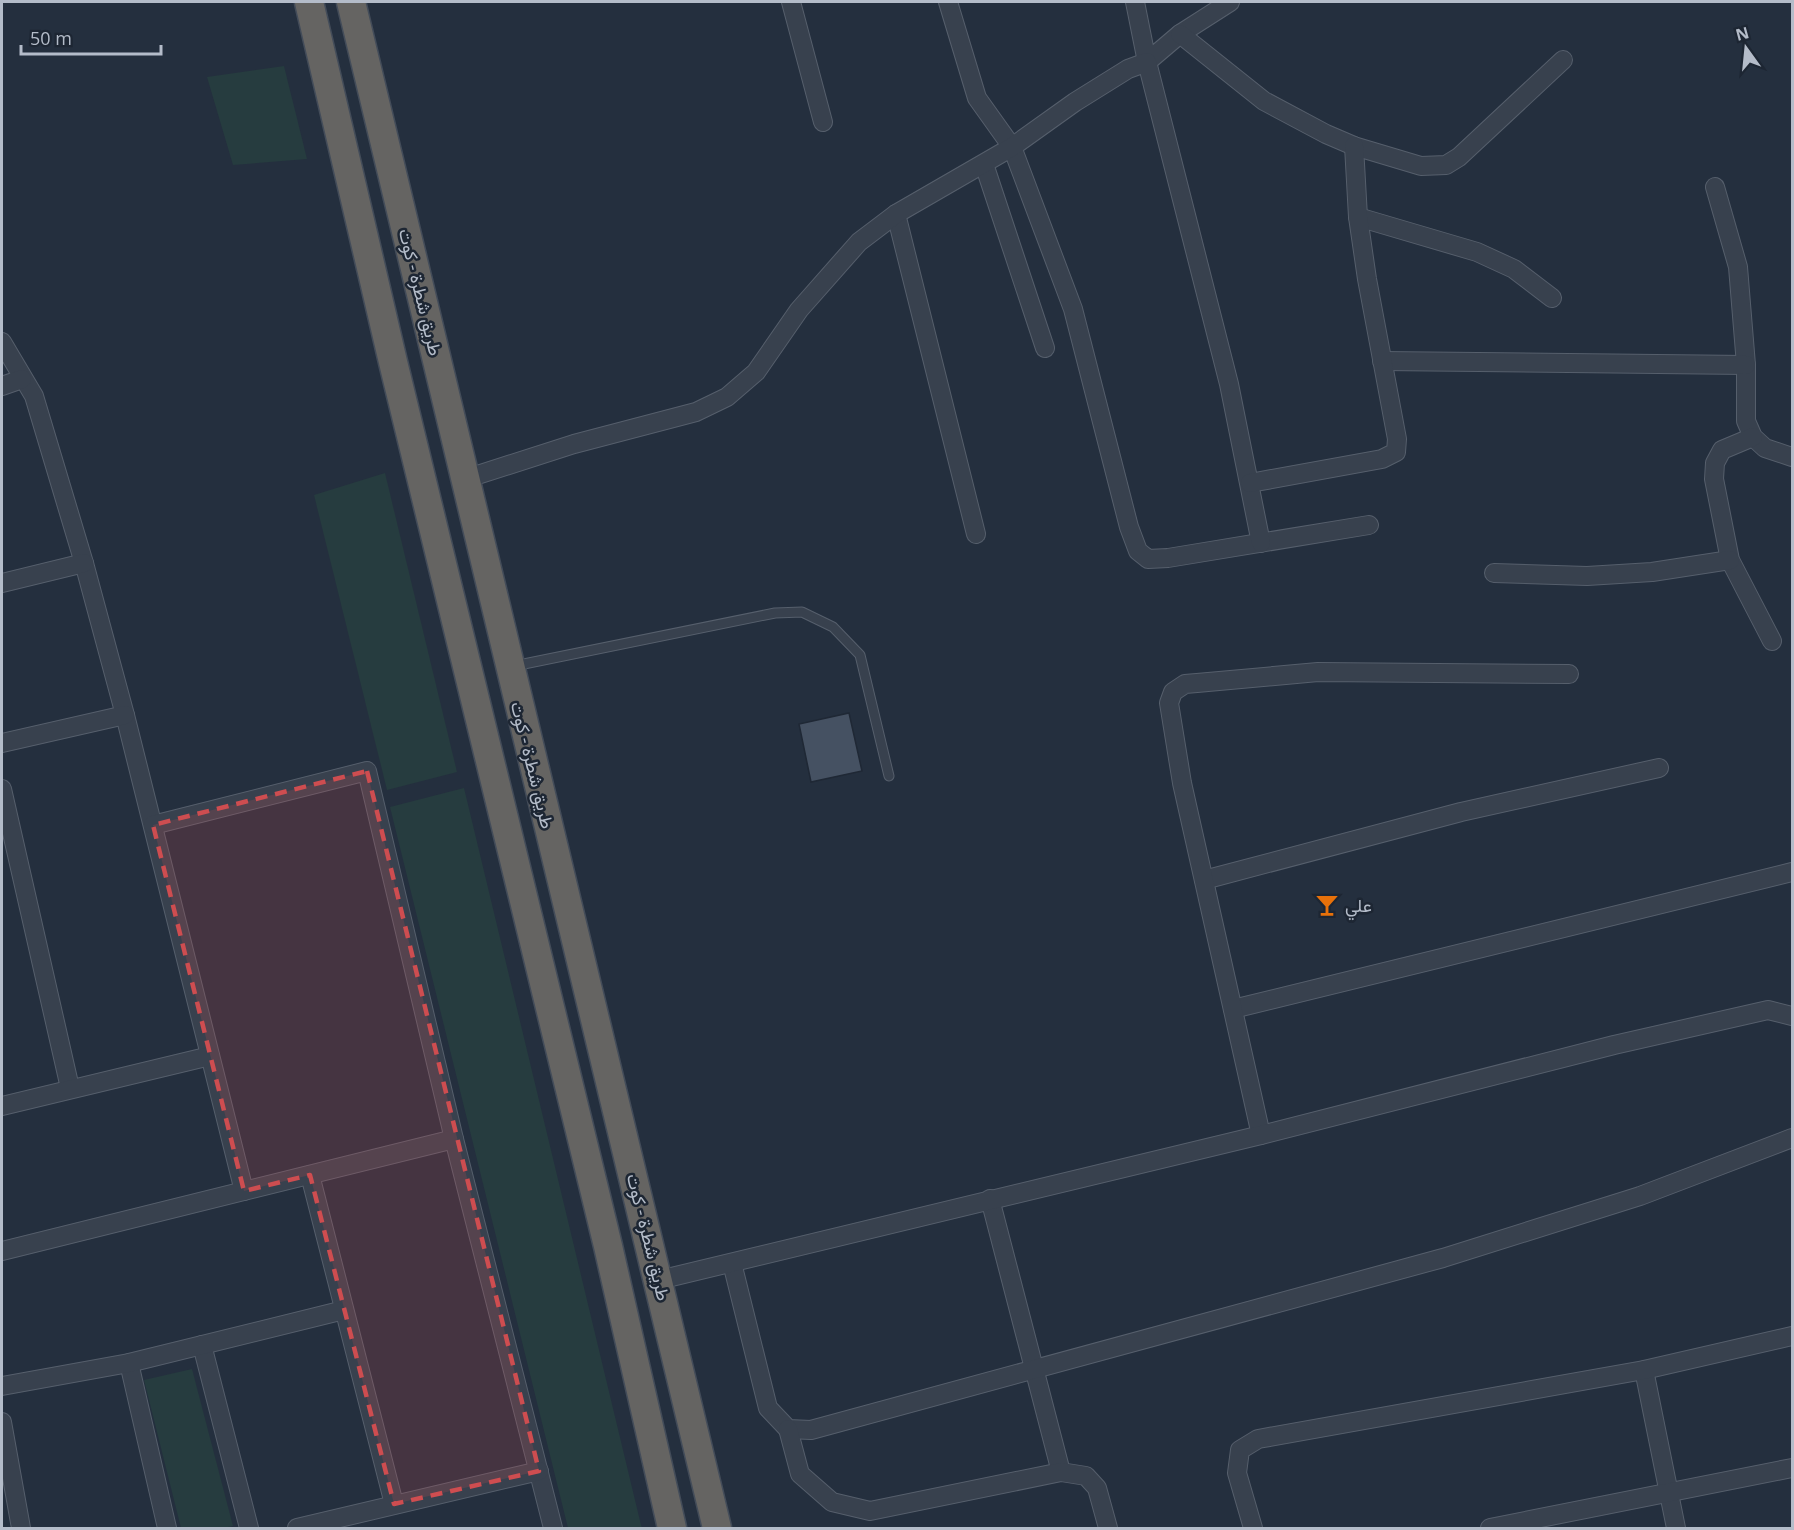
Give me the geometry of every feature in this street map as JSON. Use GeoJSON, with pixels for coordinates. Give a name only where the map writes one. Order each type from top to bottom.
{"type":"FeatureCollection","features":[{"type":"Feature","properties":{"kind":"highway"},"geometry":{"type":"LineString","coordinates":[[295,2],[322,50]]}},
{"type":"Feature","properties":{"kind":"highway"},"geometry":{"type":"LineString","coordinates":[[309,2],[393,362],[608,1246],[672,1528]]}},
{"type":"Feature","properties":{"kind":"highway","name":"طريق شطرة - كوت"},"geometry":{"type":"LineString","coordinates":[[351,2],[717,1528]]}},
{"type":"Feature","properties":{"kind":"highway"},"geometry":{"type":"LineString","coordinates":[[608,1246],[649,1237]]}},
{"type":"Feature","properties":{"kind":"street"},"geometry":{"type":"LineString","coordinates":[[791,2],[823,122]]}},
{"type":"Feature","properties":{"kind":"street"},"geometry":{"type":"LineString","coordinates":[[948,2],[977,98],[1012,147],[1073,309],[1129,527],[1138,551],[1148,559],[1168,558],[1369,525]]}},
{"type":"Feature","properties":{"kind":"street"},"geometry":{"type":"LineString","coordinates":[[1135,2],[1147,62],[1229,384],[1261,543]]}},
{"type":"Feature","properties":{"kind":"street"},"geometry":{"type":"LineString","coordinates":[[465,479],[574,444],[696,412],[727,397],[756,372],[799,310],[859,243],[896,214],[1012,147],[1075,102],[1128,69],[1147,62],[1180,34],[1230,2]]}},
{"type":"Feature","properties":{"kind":"street"},"geometry":{"type":"LineString","coordinates":[[1180,34],[1264,101],[1354,146],[1422,166],[1446,165],[1459,157],[1563,60]]}},
{"type":"Feature","properties":{"kind":"street"},"geometry":{"type":"LineString","coordinates":[[1250,483],[1382,459],[1396,452],[1397,440],[1358,217],[1354,146]]}},
{"type":"Feature","properties":{"kind":"street"},"geometry":{"type":"LineString","coordinates":[[984,164],[1045,348]]}},
{"type":"Feature","properties":{"kind":"street"},"geometry":{"type":"LineString","coordinates":[[1716,187],[1738,267],[1746,365],[1746,421],[1753,437],[1765,448],[1792,457]]}},
{"type":"Feature","properties":{"kind":"street"},"geometry":{"type":"LineString","coordinates":[[896,214],[976,534]]}},
{"type":"Feature","properties":{"kind":"street"},"geometry":{"type":"LineString","coordinates":[[1358,217],[1477,252],[1514,268],[1552,298]]}},
{"type":"Feature","properties":{"kind":"street"},"geometry":{"type":"LineString","coordinates":[[2,342],[34,396],[84,563],[125,715],[244,1191]]}},
{"type":"Feature","properties":{"kind":"street"},"geometry":{"type":"LineString","coordinates":[[1382,361],[1746,365]]}},
{"type":"Feature","properties":{"kind":"street"},"geometry":{"type":"LineString","coordinates":[[2,386],[22,379]]}},
{"type":"Feature","properties":{"kind":"street"},"geometry":{"type":"LineString","coordinates":[[1753,437],[1722,450],[1715,463],[1714,479],[1730,560],[1772,641]]}},
{"type":"Feature","properties":{"kind":"street"},"geometry":{"type":"LineString","coordinates":[[1494,573],[1598,576],[1652,572],[1730,560]]}},
{"type":"Feature","properties":{"kind":"street"},"geometry":{"type":"LineString","coordinates":[[2,583],[84,563]]}},
{"type":"Feature","properties":{"kind":"street"},"geometry":{"type":"LineString","coordinates":[[1261,1135],[1182,783],[1169,703],[1173,692],[1178,688],[1197,683],[1318,672],[1569,674]]}},
{"type":"Feature","properties":{"kind":"street"},"geometry":{"type":"LineString","coordinates":[[2,743],[125,715]]}},
{"type":"Feature","properties":{"kind":"street"},"geometry":{"type":"LineString","coordinates":[[1204,879],[1461,812],[1659,768]]}},
{"type":"Feature","properties":{"kind":"street"},"geometry":{"type":"LineString","coordinates":[[153,825],[367,771],[454,1139],[553,1528]]}},
{"type":"Feature","properties":{"kind":"street"},"geometry":{"type":"LineString","coordinates":[[2,789],[70,1088]]}},
{"type":"Feature","properties":{"kind":"street"},"geometry":{"type":"LineString","coordinates":[[1233,1009],[1792,872]]}},
{"type":"Feature","properties":{"kind":"street"},"geometry":{"type":"LineString","coordinates":[[659,1280],[1261,1135],[1614,1045],[1768,1010],[1792,1016]]}},
{"type":"Feature","properties":{"kind":"street"},"geometry":{"type":"LineString","coordinates":[[2,1106],[210,1056]]}},
{"type":"Feature","properties":{"kind":"street"},"geometry":{"type":"LineString","coordinates":[[788,1429],[811,1430],[1443,1258],[1640,1196],[1792,1138]]}},
{"type":"Feature","properties":{"kind":"street"},"geometry":{"type":"LineString","coordinates":[[2,1251],[454,1139]]}},
{"type":"Feature","properties":{"kind":"street"},"geometry":{"type":"LineString","coordinates":[[310,1175],[394,1504]]}},
{"type":"Feature","properties":{"kind":"street"},"geometry":{"type":"LineString","coordinates":[[990,1199],[1061,1472]]}},
{"type":"Feature","properties":{"kind":"street"},"geometry":{"type":"LineString","coordinates":[[732,1263],[768,1408],[788,1429],[800,1473],[832,1502],[870,1511],[1061,1472],[1086,1476],[1097,1488],[1108,1528]]}},
{"type":"Feature","properties":{"kind":"street"},"geometry":{"type":"LineString","coordinates":[[2,1386],[129,1363],[344,1310]]}},
{"type":"Feature","properties":{"kind":"street"},"geometry":{"type":"LineString","coordinates":[[1252,1528],[1237,1473],[1240,1450],[1258,1439],[1644,1370],[1792,1336]]}},
{"type":"Feature","properties":{"kind":"street"},"geometry":{"type":"LineString","coordinates":[[201,1345],[249,1528]]}},
{"type":"Feature","properties":{"kind":"street"},"geometry":{"type":"LineString","coordinates":[[129,1363],[167,1528]]}},
{"type":"Feature","properties":{"kind":"street"},"geometry":{"type":"LineString","coordinates":[[1644,1370],[1676,1528]]}},
{"type":"Feature","properties":{"kind":"street"},"geometry":{"type":"LineString","coordinates":[[2,1422],[9,1508],[21,1528]]}},
{"type":"Feature","properties":{"kind":"street"},"geometry":{"type":"LineString","coordinates":[[1490,1528],[1792,1468]]}},
{"type":"Feature","properties":{"kind":"street"},"geometry":{"type":"LineString","coordinates":[[297,1528],[538,1471]]}},
{"type":"Feature","properties":{"kind":"lane"},"geometry":{"type":"LineString","coordinates":[[509,666],[775,613],[802,612],[833,627],[860,655],[889,776]]}},
{"type":"Feature","properties":{"kind":"highlighted area"},"geometry":{"type":"Polygon","coordinates":[[[367,771],[539,1471],[394,1504],[310,1175],[244,1191],[153,825],[367,771]]]}},
{"type":"Feature","properties":{"kind":"green space"},"geometry":{"type":"Polygon","coordinates":[[[284,66],[307,159],[233,165],[207,77],[284,66]]]}},
{"type":"Feature","properties":{"kind":"green space"},"geometry":{"type":"Polygon","coordinates":[[[385,473],[457,772],[387,790],[314,495],[385,473]]]}},
{"type":"Feature","properties":{"kind":"green space"},"geometry":{"type":"Polygon","coordinates":[[[464,788],[642,1528],[568,1528],[390,807],[464,788]]]}},
{"type":"Feature","properties":{"kind":"green space"},"geometry":{"type":"Polygon","coordinates":[[[192,1369],[233,1526],[181,1528],[144,1380],[192,1369]]]}},
{"type":"Feature","properties":{"kind":"building"},"geometry":{"type":"Polygon","coordinates":[[[849,713],[862,771],[811,782],[799,724],[849,713]]]}},
{"type":"Feature","properties":{"kind":"place","name":"علي"},"geometry":{"type":"Point","coordinates":[1327,905]}}]}
